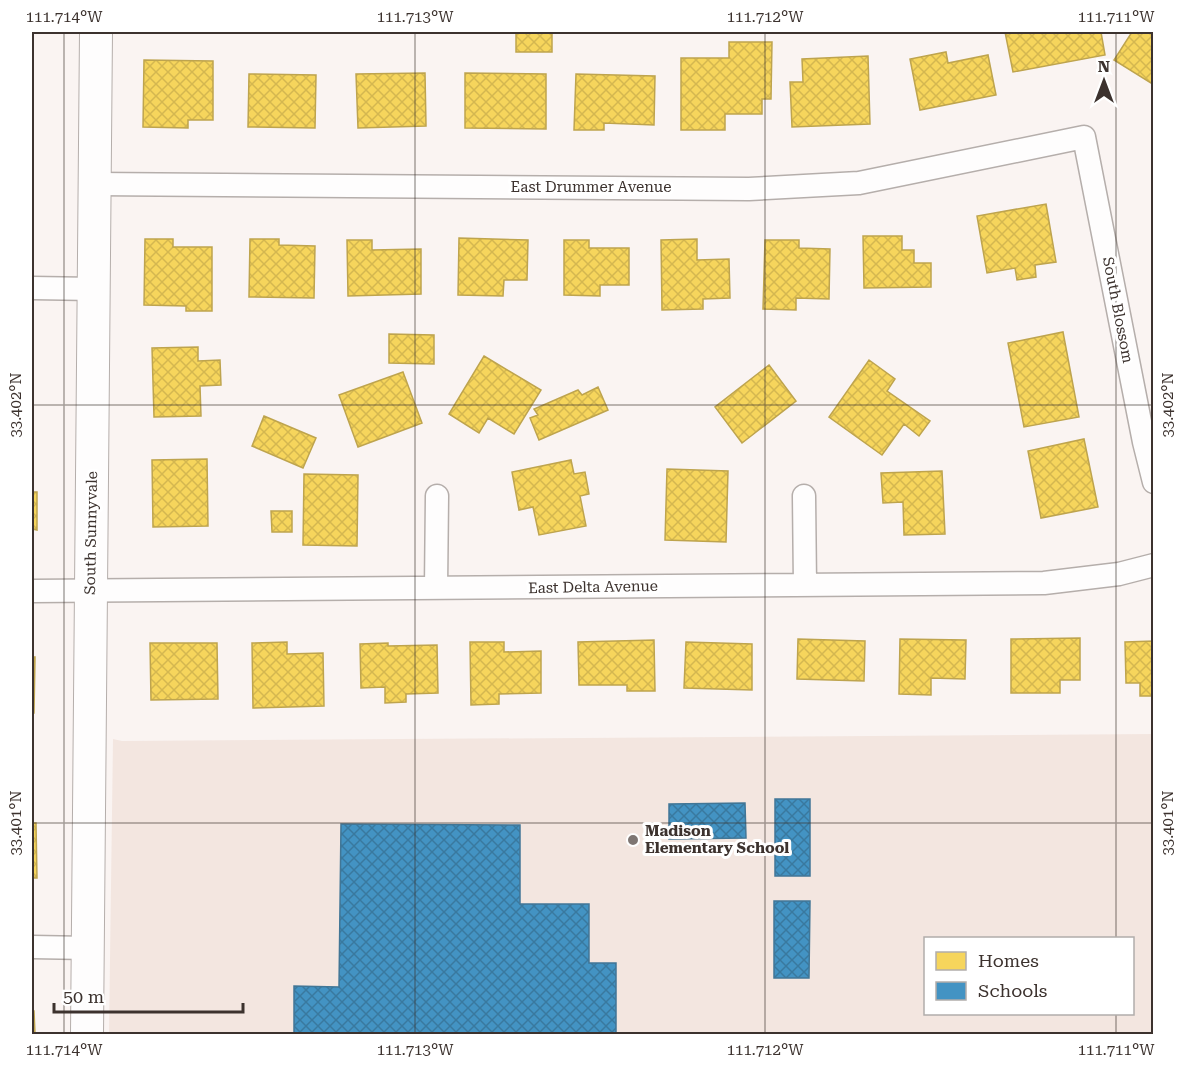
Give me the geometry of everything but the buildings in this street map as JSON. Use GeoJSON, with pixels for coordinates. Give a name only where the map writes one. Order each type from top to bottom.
{"type":"FeatureCollection","features":[{"type":"Feature","properties":{"kind":"street","name":"South Sunnyvale"},"geometry":{"type":"LineString","coordinates":[[87,1035],[96,32]]}},
{"type":"Feature","properties":{"kind":"street","name":"East Drummer Avenue"},"geometry":{"type":"LineString","coordinates":[[94,184],[749,189],[859,183],[1084,137]]}},
{"type":"Feature","properties":{"kind":"street","name":"South Blossom"},"geometry":{"type":"LineString","coordinates":[[1084,137],[1141,430],[1154,482]]}},
{"type":"Feature","properties":{"kind":"street"},"geometry":{"type":"LineString","coordinates":[[32,288],[94,289]]}},
{"type":"Feature","properties":{"kind":"street"},"geometry":{"type":"LineString","coordinates":[[436,588],[437,496]]}},
{"type":"Feature","properties":{"kind":"street"},"geometry":{"type":"LineString","coordinates":[[804,496],[805,585]]}},
{"type":"Feature","properties":{"kind":"street","name":"East Delta Avenue"},"geometry":{"type":"LineString","coordinates":[[32,591],[1044,584],[1119,574],[1154,566]]}},
{"type":"Feature","properties":{"kind":"street"},"geometry":{"type":"LineString","coordinates":[[32,947],[88,948]]}},
{"type":"Feature","properties":{"kind":"shaded area","name":"Madison Elementary School"},"geometry":{"type":"Polygon","coordinates":[[[1153,734],[1153,1034],[109,1034],[113,739],[122,741],[1153,734]]]}},
{"type":"Feature","properties":{"kind":"place","name":"Madison Elementary School"},"geometry":{"type":"Point","coordinates":[633,840]}}]}
